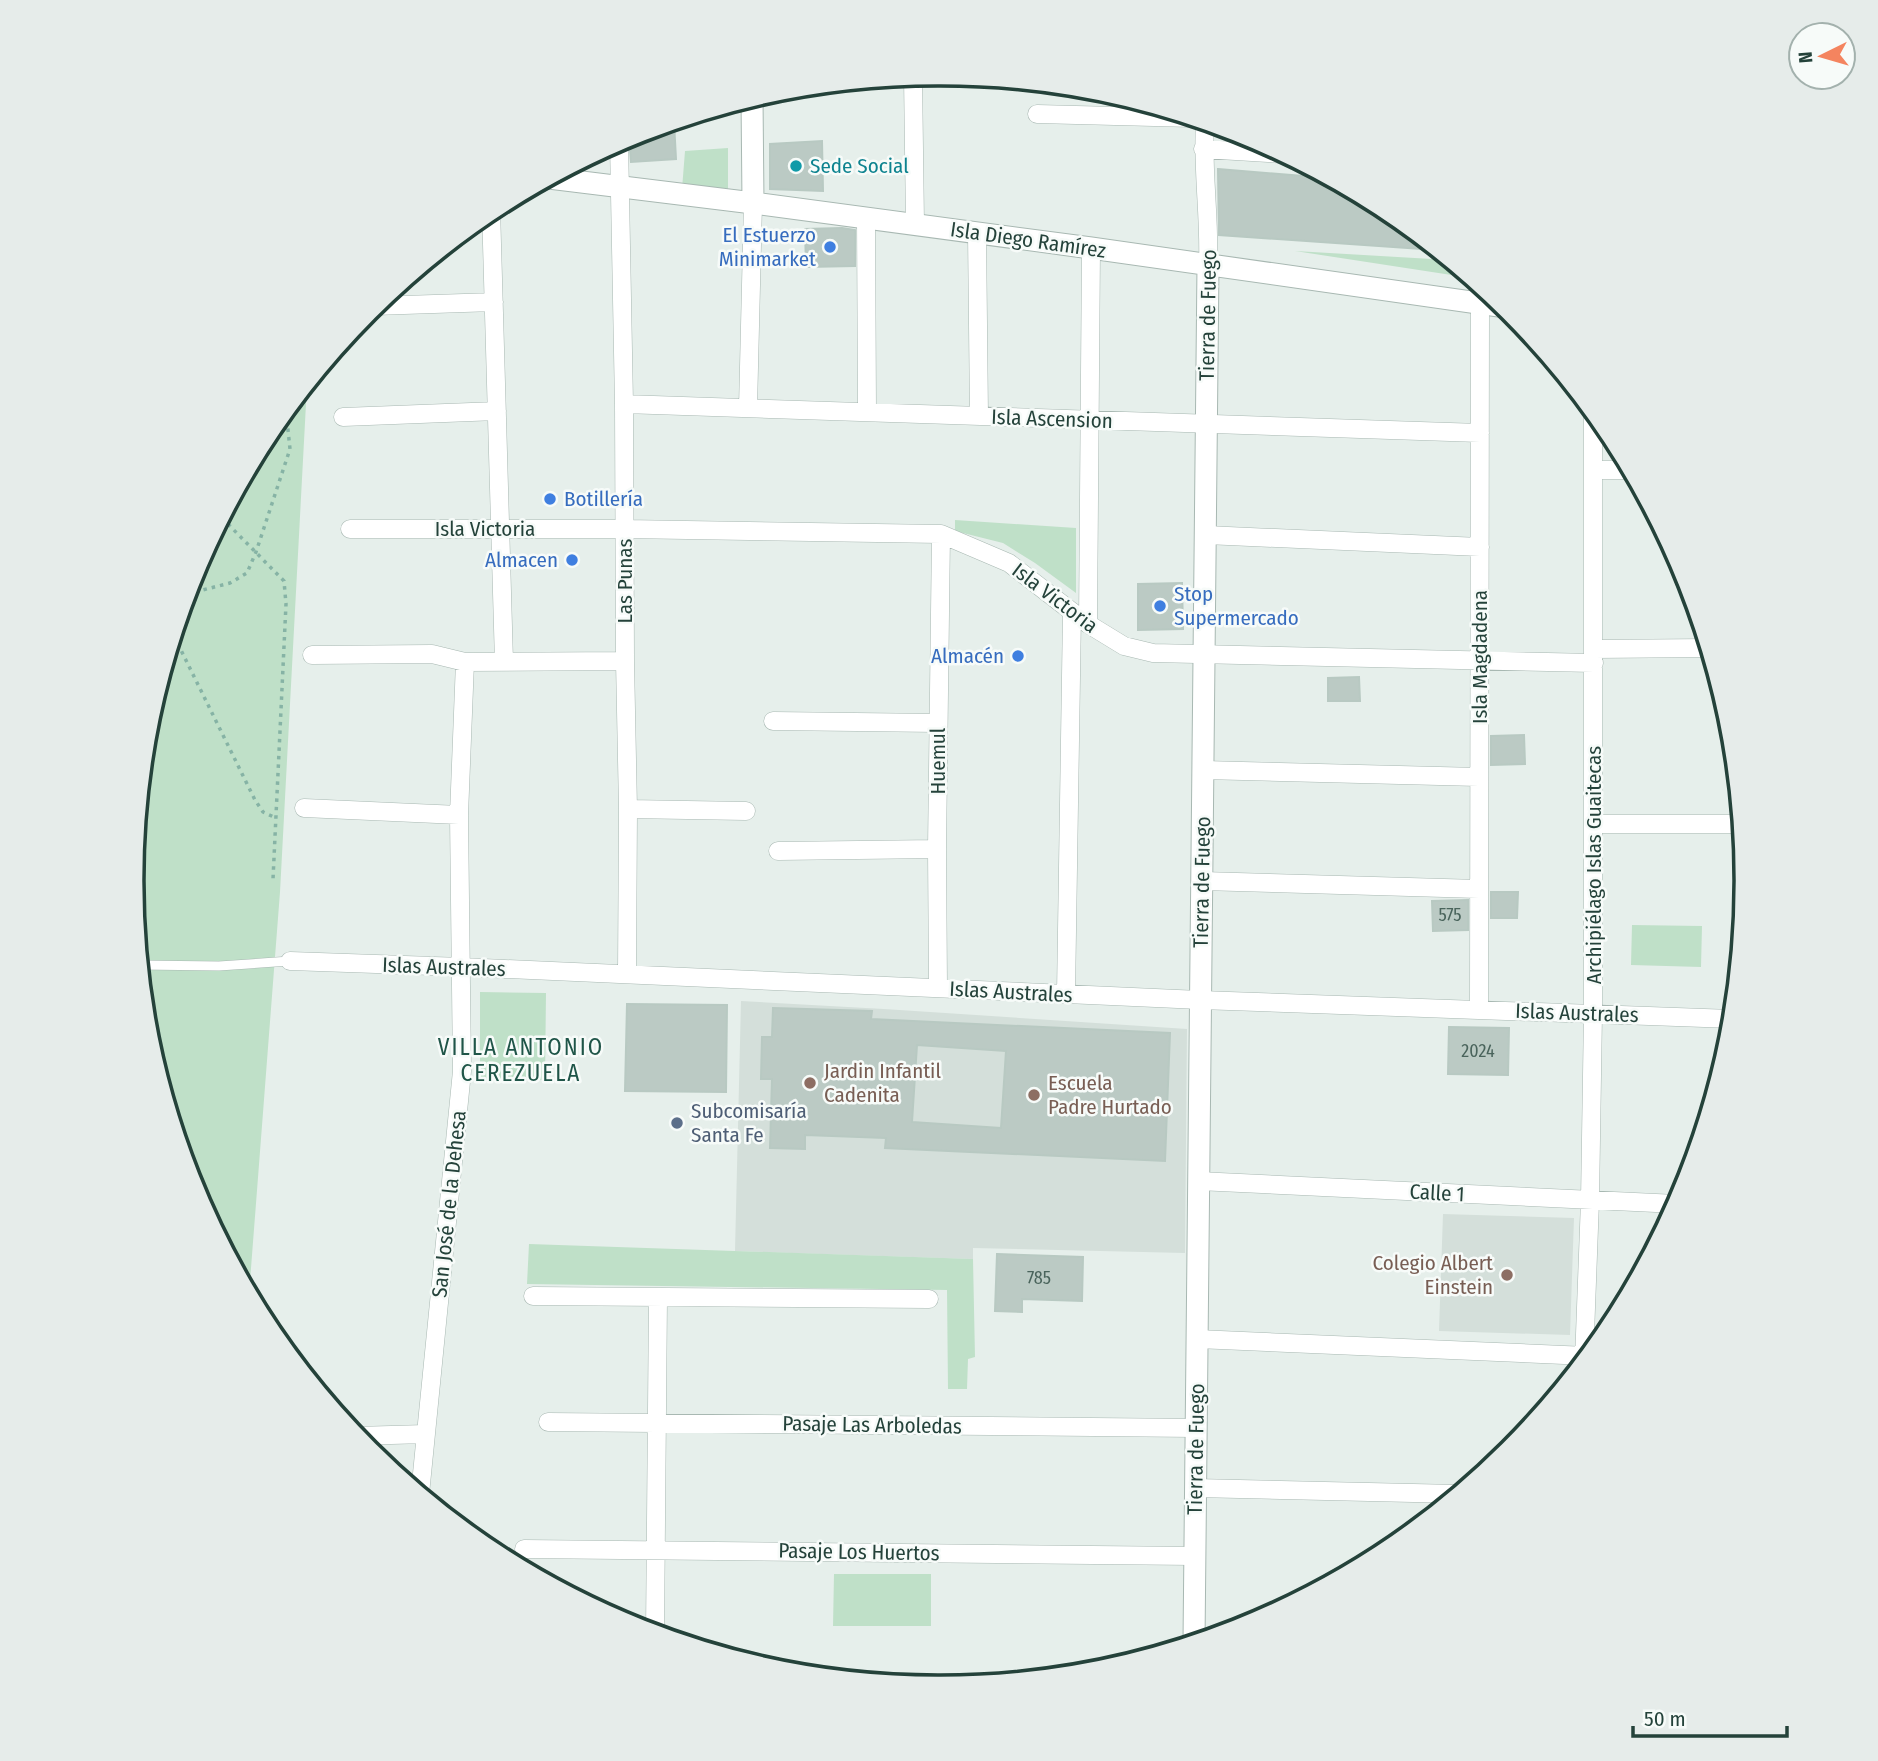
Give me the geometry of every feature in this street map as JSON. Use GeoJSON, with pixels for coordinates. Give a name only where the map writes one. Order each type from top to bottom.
{"type":"FeatureCollection","features":[{"type":"Feature","properties":{"kind":"street"},"geometry":{"type":"LineString","coordinates":[[913,86],[915,224]]}},
{"type":"Feature","properties":{"kind":"street"},"geometry":{"type":"LineString","coordinates":[[748,408],[753,203],[752,109]]}},
{"type":"Feature","properties":{"kind":"street"},"geometry":{"type":"LineString","coordinates":[[1037,114],[1158,117]]}},
{"type":"Feature","properties":{"kind":"street","name":"Tierra de Fuego"},"geometry":{"type":"LineString","coordinates":[[1197,1632],[1195,1488],[1208,265],[1204,132]]}},
{"type":"Feature","properties":{"kind":"street"},"geometry":{"type":"LineString","coordinates":[[1203,149],[1257,152]]}},
{"type":"Feature","properties":{"kind":"street","name":"Las Punas"},"geometry":{"type":"LineString","coordinates":[[619,153],[628,809],[627,974]]}},
{"type":"Feature","properties":{"kind":"street","name":"Isla Diego Ramírez"},"geometry":{"type":"LineString","coordinates":[[565,180],[915,224],[1486,305]]}},
{"type":"Feature","properties":{"kind":"street"},"geometry":{"type":"LineString","coordinates":[[866,218],[867,412]]}},
{"type":"Feature","properties":{"kind":"street"},"geometry":{"type":"LineString","coordinates":[[491,224],[505,662]]}},
{"type":"Feature","properties":{"kind":"street"},"geometry":{"type":"LineString","coordinates":[[977,233],[979,416]]}},
{"type":"Feature","properties":{"kind":"street"},"geometry":{"type":"LineString","coordinates":[[1087,624],[1091,248]]}},
{"type":"Feature","properties":{"kind":"street"},"geometry":{"type":"LineString","coordinates":[[391,305],[494,302]]}},
{"type":"Feature","properties":{"kind":"street","name":"Isla Magdadena"},"geometry":{"type":"LineString","coordinates":[[1479,1009],[1480,304]]}},
{"type":"Feature","properties":{"kind":"street","name":"Isla Ascension"},"geometry":{"type":"LineString","coordinates":[[624,404],[1480,433]]}},
{"type":"Feature","properties":{"kind":"street"},"geometry":{"type":"LineString","coordinates":[[343,417],[497,411]]}},
{"type":"Feature","properties":{"kind":"street","name":"Archipiélago Islas Guaitecas"},"geometry":{"type":"LineString","coordinates":[[1586,1342],[1594,1013],[1593,430]]}},
{"type":"Feature","properties":{"kind":"street"},"geometry":{"type":"LineString","coordinates":[[1594,470],[1619,470]]}},
{"type":"Feature","properties":{"kind":"street","name":"Isla Victoria"},"geometry":{"type":"LineString","coordinates":[[350,529],[625,529],[941,534],[1009,563],[1087,624],[1125,646],[1153,653],[1480,660],[1699,649]]}},
{"type":"Feature","properties":{"kind":"street","name":"Huemul"},"geometry":{"type":"LineString","coordinates":[[938,988],[941,534]]}},
{"type":"Feature","properties":{"kind":"street"},"geometry":{"type":"LineString","coordinates":[[1206,535],[1480,547]]}},
{"type":"Feature","properties":{"kind":"street"},"geometry":{"type":"LineString","coordinates":[[1066,994],[1072,613]]}},
{"type":"Feature","properties":{"kind":"street"},"geometry":{"type":"LineString","coordinates":[[312,655],[432,654],[465,662],[625,661]]}},
{"type":"Feature","properties":{"kind":"street","name":"San José de la Dehesa"},"geometry":{"type":"LineString","coordinates":[[421,1483],[462,1071],[459,815],[465,662]]}},
{"type":"Feature","properties":{"kind":"street"},"geometry":{"type":"LineString","coordinates":[[773,721],[938,723]]}},
{"type":"Feature","properties":{"kind":"street"},"geometry":{"type":"LineString","coordinates":[[1203,770],[1479,777]]}},
{"type":"Feature","properties":{"kind":"street"},"geometry":{"type":"LineString","coordinates":[[304,808],[459,815]]}},
{"type":"Feature","properties":{"kind":"street"},"geometry":{"type":"LineString","coordinates":[[628,809],[746,811]]}},
{"type":"Feature","properties":{"kind":"street"},"geometry":{"type":"LineString","coordinates":[[1594,824],[1732,824]]}},
{"type":"Feature","properties":{"kind":"street"},"geometry":{"type":"LineString","coordinates":[[778,851],[937,849]]}},
{"type":"Feature","properties":{"kind":"street"},"geometry":{"type":"LineString","coordinates":[[1202,881],[1479,889]]}},
{"type":"Feature","properties":{"kind":"street","name":"Islas Australes"},"geometry":{"type":"LineString","coordinates":[[290,961],[1200,1000],[1721,1019]]}},
{"type":"Feature","properties":{"kind":"street","name":"Calle 1"},"geometry":{"type":"LineString","coordinates":[[1198,1181],[1665,1204]]}},
{"type":"Feature","properties":{"kind":"street"},"geometry":{"type":"LineString","coordinates":[[533,1296],[929,1299]]}},
{"type":"Feature","properties":{"kind":"street"},"geometry":{"type":"LineString","coordinates":[[655,1622],[658,1297]]}},
{"type":"Feature","properties":{"kind":"street"},"geometry":{"type":"LineString","coordinates":[[1197,1339],[1575,1357]]}},
{"type":"Feature","properties":{"kind":"street","name":"Pasaje Las Arboledas"},"geometry":{"type":"LineString","coordinates":[[548,1422],[1196,1428]]}},
{"type":"Feature","properties":{"kind":"street"},"geometry":{"type":"LineString","coordinates":[[371,1436],[426,1434]]}},
{"type":"Feature","properties":{"kind":"street"},"geometry":{"type":"LineString","coordinates":[[1195,1488],[1444,1494]]}},
{"type":"Feature","properties":{"kind":"street","name":"Pasaje Los Huertos"},"geometry":{"type":"LineString","coordinates":[[524,1549],[1195,1556]]}},
{"type":"Feature","properties":{"kind":"lane"},"geometry":{"type":"LineString","coordinates":[[149,965],[219,966],[290,961]]}},
{"type":"Feature","properties":{"kind":"path"},"geometry":{"type":"LineString","coordinates":[[199,591],[230,583],[247,573],[290,449],[288,426]]}},
{"type":"Feature","properties":{"kind":"path"},"geometry":{"type":"LineString","coordinates":[[228,524],[284,580],[286,604],[273,879]]}},
{"type":"Feature","properties":{"kind":"path"},"geometry":{"type":"LineString","coordinates":[[179,647],[255,800],[263,812],[276,818]]}},
{"type":"Feature","properties":{"kind":"shaded area","name":"Escuela Padre Hurtado"},"geometry":{"type":"Polygon","coordinates":[[[741,1001],[1187,1029],[1185,1253],[973,1248],[973,1259],[735,1251],[741,1001]]]}},
{"type":"Feature","properties":{"kind":"shaded area","name":"Colegio Albert Einstein"},"geometry":{"type":"Polygon","coordinates":[[[1443,1214],[1574,1218],[1570,1335],[1439,1331],[1443,1214]]]}},
{"type":"Feature","properties":{"kind":"green space"},"geometry":{"type":"Polygon","coordinates":[[[728,148],[728,193],[682,189],[685,151],[728,148]]]}},
{"type":"Feature","properties":{"kind":"green space"},"geometry":{"type":"Polygon","coordinates":[[[1295,251],[1434,259],[1454,275],[1295,251]]]}},
{"type":"Feature","properties":{"kind":"green space"},"geometry":{"type":"Polygon","coordinates":[[[306,399],[280,892],[250,1277],[205,1185],[171,1086],[151,984],[144,880],[146,829],[160,725],[186,625],[226,529],[278,439],[306,399]]]}},
{"type":"Feature","properties":{"kind":"green space"},"geometry":{"type":"Polygon","coordinates":[[[955,520],[1076,528],[1076,593],[1003,543],[955,531],[955,520]]]}},
{"type":"Feature","properties":{"kind":"green space"},"geometry":{"type":"Polygon","coordinates":[[[1632,925],[1702,926],[1701,967],[1631,965],[1632,925]]]}},
{"type":"Feature","properties":{"kind":"green space"},"geometry":{"type":"Polygon","coordinates":[[[480,992],[546,993],[545,1080],[480,1080],[480,992]]]}},
{"type":"Feature","properties":{"kind":"green space"},"geometry":{"type":"Polygon","coordinates":[[[529,1244],[973,1259],[975,1357],[968,1359],[967,1389],[948,1389],[947,1290],[527,1284],[529,1244]]]}},
{"type":"Feature","properties":{"kind":"green space"},"geometry":{"type":"Polygon","coordinates":[[[834,1574],[931,1574],[931,1626],[833,1626],[834,1574]]]}},
{"type":"Feature","properties":{"kind":"building"},"geometry":{"type":"Polygon","coordinates":[[[675,131],[676,159],[631,162],[630,148],[675,131]]]}},
{"type":"Feature","properties":{"kind":"building","name":"Sede Social"},"geometry":{"type":"Polygon","coordinates":[[[822,141],[823,191],[770,189],[770,144],[822,141]]]}},
{"type":"Feature","properties":{"kind":"building"},"geometry":{"type":"Polygon","coordinates":[[[1218,169],[1306,176],[1381,220],[1422,249],[1219,235],[1218,169]]]}},
{"type":"Feature","properties":{"kind":"building","name":"El Estuerzo Minimarket"},"geometry":{"type":"Polygon","coordinates":[[[805,229],[855,230],[855,266],[806,267],[805,229]]]}},
{"type":"Feature","properties":{"kind":"building","name":"Stop Supermercado"},"geometry":{"type":"Polygon","coordinates":[[[1182,583],[1183,629],[1138,630],[1138,584],[1182,583]]]}},
{"type":"Feature","properties":{"kind":"building"},"geometry":{"type":"Polygon","coordinates":[[[1359,677],[1360,701],[1328,701],[1328,678],[1359,677]]]}},
{"type":"Feature","properties":{"kind":"building"},"geometry":{"type":"Polygon","coordinates":[[[1524,735],[1525,764],[1491,765],[1491,736],[1524,735]]]}},
{"type":"Feature","properties":{"kind":"building"},"geometry":{"type":"Polygon","coordinates":[[[1491,892],[1518,892],[1517,918],[1491,918],[1491,892]]]}},
{"type":"Feature","properties":{"kind":"building"},"geometry":{"type":"Polygon","coordinates":[[[1468,900],[1468,930],[1433,931],[1432,901],[1468,900]]]}},
{"type":"Feature","properties":{"kind":"building"},"geometry":{"type":"Polygon","coordinates":[[[627,1004],[727,1005],[726,1092],[625,1091],[627,1004]]]}},
{"type":"Feature","properties":{"kind":"building"},"geometry":{"type":"Polygon","coordinates":[[[773,1008],[872,1011],[871,1019],[1170,1033],[1165,1161],[885,1148],[886,1138],[805,1135],[805,1149],[770,1148],[772,1079],[761,1079],[762,1037],[772,1037],[773,1008]],[[917,1045],[912,1122],[1001,1128],[1006,1051],[917,1045]]]}},
{"type":"Feature","properties":{"kind":"building"},"geometry":{"type":"Polygon","coordinates":[[[1449,1027],[1509,1028],[1508,1075],[1448,1074],[1449,1027]]]}},
{"type":"Feature","properties":{"kind":"building"},"geometry":{"type":"Polygon","coordinates":[[[997,1254],[1083,1257],[1082,1301],[1022,1299],[1022,1312],[995,1311],[997,1254]]]}},
{"type":"Feature","properties":{"kind":"place","name":"Sede Social"},"geometry":{"type":"Point","coordinates":[796,166]}},
{"type":"Feature","properties":{"kind":"place","name":"El Estuerzo Minimarket"},"geometry":{"type":"Point","coordinates":[830,247]}},
{"type":"Feature","properties":{"kind":"place","name":"Botillería"},"geometry":{"type":"Point","coordinates":[550,499]}},
{"type":"Feature","properties":{"kind":"place","name":"Almacen"},"geometry":{"type":"Point","coordinates":[572,560]}},
{"type":"Feature","properties":{"kind":"place","name":"Stop Supermercado"},"geometry":{"type":"Point","coordinates":[1160,606]}},
{"type":"Feature","properties":{"kind":"place","name":"Almacén"},"geometry":{"type":"Point","coordinates":[1018,656]}},
{"type":"Feature","properties":{"kind":"place","name":"Jardin Infantil Cadenita"},"geometry":{"type":"Point","coordinates":[810,1083]}},
{"type":"Feature","properties":{"kind":"place","name":"Escuela Padre Hurtado"},"geometry":{"type":"Point","coordinates":[1034,1095]}},
{"type":"Feature","properties":{"kind":"place","name":"Subcomisaría Santa Fe"},"geometry":{"type":"Point","coordinates":[677,1123]}},
{"type":"Feature","properties":{"kind":"place","name":"Colegio Albert Einstein"},"geometry":{"type":"Point","coordinates":[1507,1275]}},
{"type":"Feature","properties":{"kind":"district","name":"VILLA ANTONIO CEREZUELA"},"geometry":{"type":"Point","coordinates":[521,1060]}}]}
